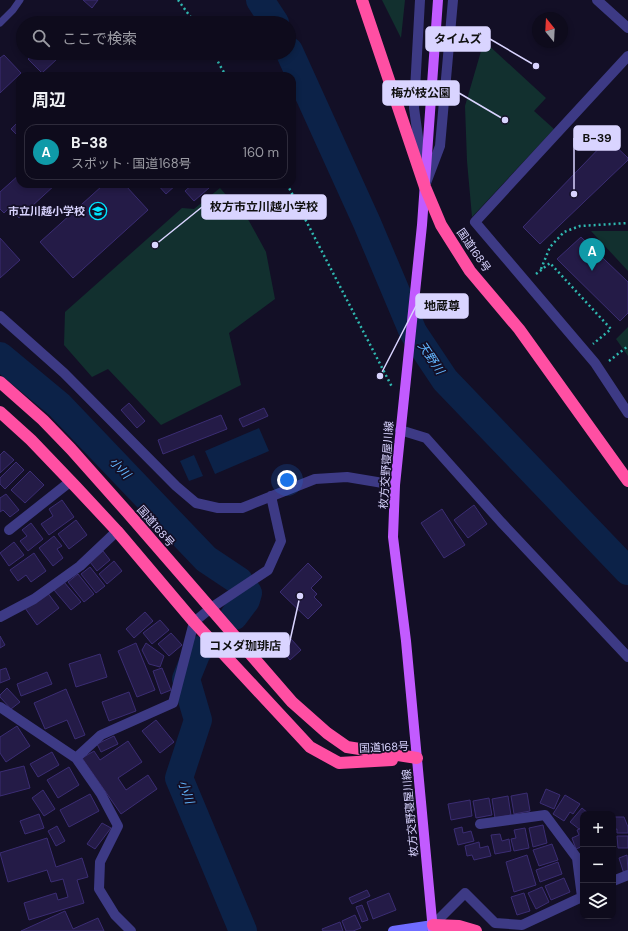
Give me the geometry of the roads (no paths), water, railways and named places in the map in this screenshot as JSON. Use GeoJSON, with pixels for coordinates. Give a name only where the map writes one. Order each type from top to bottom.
{"type":"FeatureCollection","features":[{"type":"Feature","properties":{"kind":"highway","name":"国道168号"},"geometry":{"type":"LineString","coordinates":[[362,0],[425,187],[441,225],[470,271],[519,329],[628,482]]}},
{"type":"Feature","properties":{"kind":"highway","name":"国道168号"},"geometry":{"type":"LineString","coordinates":[[0,382],[43,420],[71,449],[292,702],[327,733],[347,747],[417,758]]}},
{"type":"Feature","properties":{"kind":"highway","name":"国道168号"},"geometry":{"type":"LineString","coordinates":[[0,412],[31,440],[71,481],[194,622],[310,747],[339,763],[417,758]]}},
{"type":"Feature","properties":{"kind":"highway"},"geometry":{"type":"LineString","coordinates":[[433,928],[459,926],[476,931]]}},
{"type":"Feature","properties":{"kind":"highway"},"geometry":{"type":"LineString","coordinates":[[433,928],[450,931]]}},
{"type":"Feature","properties":{"kind":"main road","name":"枚方交野寝屋川線"},"geometry":{"type":"LineString","coordinates":[[433,928],[406,641],[393,537],[394,485],[422,225],[438,0]]}},
{"type":"Feature","properties":{"kind":"street"},"geometry":{"type":"LineString","coordinates":[[420,0],[414,108],[425,187]]}},
{"type":"Feature","properties":{"kind":"street"},"geometry":{"type":"LineString","coordinates":[[425,187],[440,146],[453,0]]}},
{"type":"Feature","properties":{"kind":"street"},"geometry":{"type":"LineString","coordinates":[[597,0],[628,28]]}},
{"type":"Feature","properties":{"kind":"street"},"geometry":{"type":"LineString","coordinates":[[628,56],[475,222],[586,352],[628,413]]}},
{"type":"Feature","properties":{"kind":"street"},"geometry":{"type":"LineString","coordinates":[[0,316],[64,373],[176,486],[196,503],[218,508],[242,508],[315,478],[347,477],[394,485]]}},
{"type":"Feature","properties":{"kind":"street"},"geometry":{"type":"LineString","coordinates":[[400,430],[426,438],[501,522],[628,657]]}},
{"type":"Feature","properties":{"kind":"street"},"geometry":{"type":"LineString","coordinates":[[9,530],[71,481]]}},
{"type":"Feature","properties":{"kind":"street"},"geometry":{"type":"LineString","coordinates":[[76,758],[100,735],[173,703],[194,622],[211,608],[268,570],[281,542],[271,496]]}},
{"type":"Feature","properties":{"kind":"street"},"geometry":{"type":"LineString","coordinates":[[0,617],[34,599],[80,566],[117,532]]}},
{"type":"Feature","properties":{"kind":"street"},"geometry":{"type":"LineString","coordinates":[[0,707],[76,758],[101,794],[118,826],[100,862],[99,889],[115,915],[131,931]]}},
{"type":"Feature","properties":{"kind":"street"},"geometry":{"type":"LineString","coordinates":[[480,824],[545,815],[580,857]]}},
{"type":"Feature","properties":{"kind":"street"},"geometry":{"type":"LineString","coordinates":[[616,880],[628,875]]}},
{"type":"Feature","properties":{"kind":"street"},"geometry":{"type":"LineString","coordinates":[[394,930],[433,928],[465,893],[495,923],[522,925]]}},
{"type":"Feature","properties":{"kind":"street"},"geometry":{"type":"LineString","coordinates":[[511,931],[580,897]]}},
{"type":"Feature","properties":{"kind":"lane"},"geometry":{"type":"LineString","coordinates":[[0,23],[13,10],[20,0]]}},
{"type":"Feature","properties":{"kind":"water"},"geometry":{"type":"Polygon","coordinates":[[[259,428],[269,451],[215,474],[205,451],[259,428]]]}},
{"type":"Feature","properties":{"kind":"water"},"geometry":{"type":"Polygon","coordinates":[[[194,455],[203,476],[189,481],[180,461],[194,455]]]}},
{"type":"Feature","properties":{"kind":"waterway","name":"天野川"},"geometry":{"type":"LineString","coordinates":[[260,0],[270,16]]}},
{"type":"Feature","properties":{"kind":"waterway","name":"天野川"},"geometry":{"type":"LineString","coordinates":[[293,60],[367,223],[413,332],[445,380],[628,571]]}},
{"type":"Feature","properties":{"kind":"waterway","name":"小川"},"geometry":{"type":"LineString","coordinates":[[0,356],[59,405],[206,559],[239,581]]}},
{"type":"Feature","properties":{"kind":"waterway","name":"小川"},"geometry":{"type":"LineString","coordinates":[[234,616],[246,600],[248,593]]}},
{"type":"Feature","properties":{"kind":"waterway","name":"小川"},"geometry":{"type":"LineString","coordinates":[[199,650],[186,679],[198,720],[179,778],[243,931]]}},
{"type":"Feature","properties":{"kind":"place","name":"タイムズ"},"geometry":{"type":"Point","coordinates":[536,66]}},
{"type":"Feature","properties":{"kind":"place","name":"梅が枝公園"},"geometry":{"type":"Point","coordinates":[505,120]}},
{"type":"Feature","properties":{"kind":"place","name":"B-39"},"geometry":{"type":"Point","coordinates":[574,194]}},
{"type":"Feature","properties":{"kind":"place","name":"市立川越小学校"},"geometry":{"type":"Point","coordinates":[98,211]}},
{"type":"Feature","properties":{"kind":"place","name":"枚方市立川越小学校"},"geometry":{"type":"Point","coordinates":[155,245]}},
{"type":"Feature","properties":{"kind":"place","name":"B-38"},"geometry":{"type":"Point","coordinates":[592,271]}},
{"type":"Feature","properties":{"kind":"place","name":"地蔵尊"},"geometry":{"type":"Point","coordinates":[380,376]}},
{"type":"Feature","properties":{"kind":"place","name":"コメダ珈琲店"},"geometry":{"type":"Point","coordinates":[300,596]}}]}
